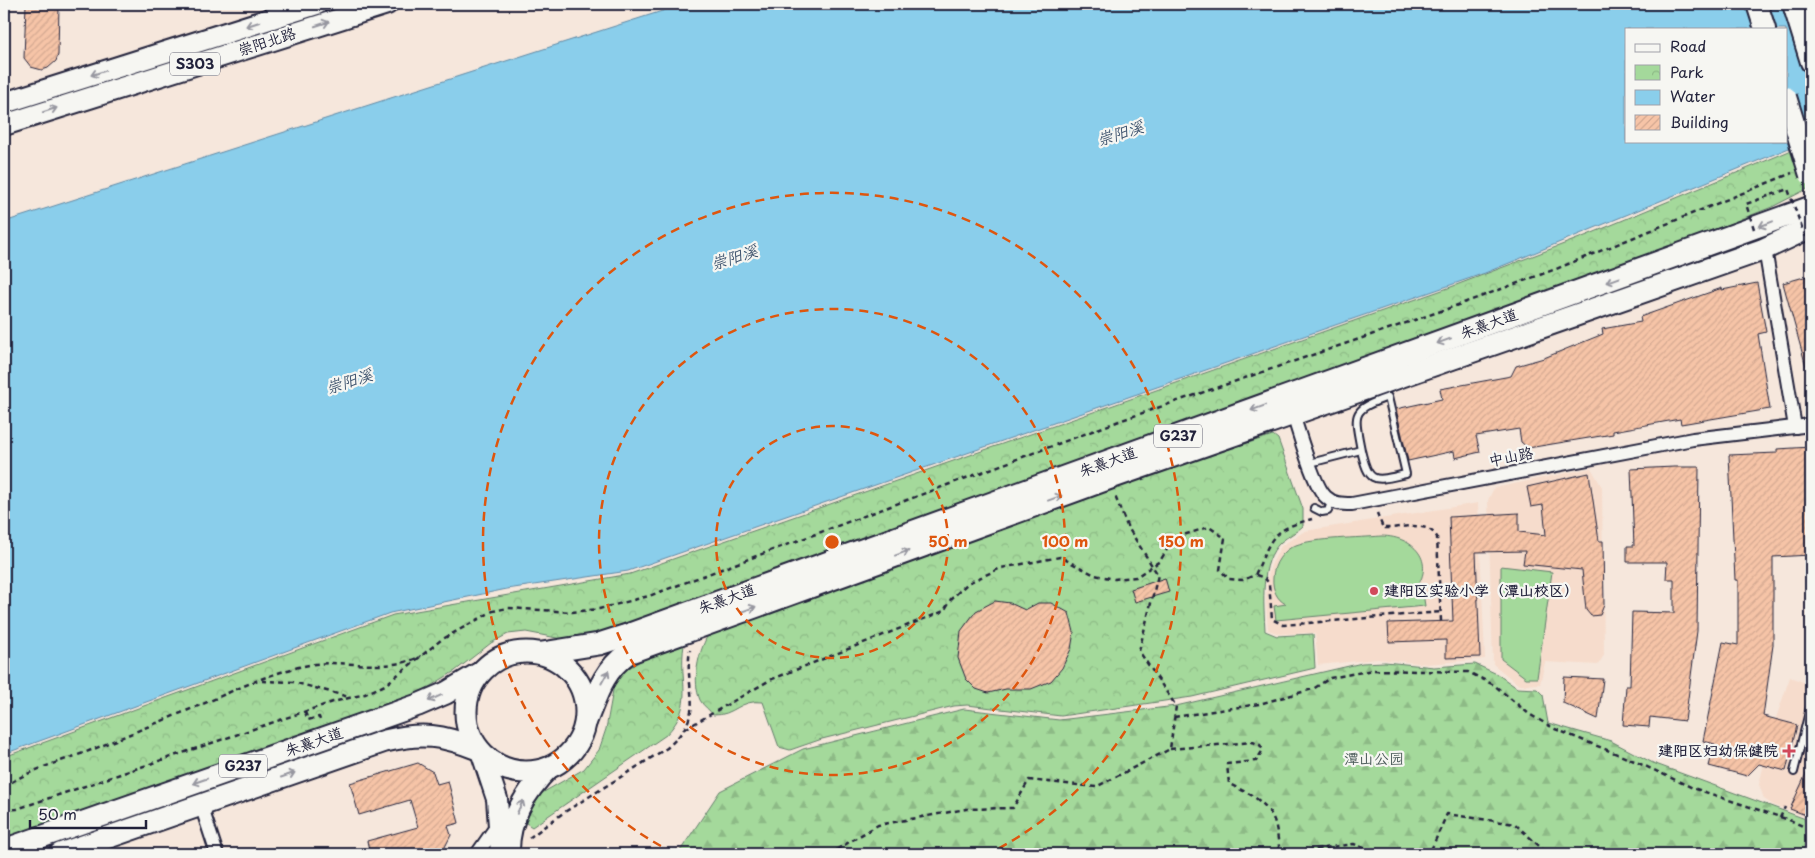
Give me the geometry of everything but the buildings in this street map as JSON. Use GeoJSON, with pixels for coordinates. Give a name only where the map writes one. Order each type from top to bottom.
{"type":"FeatureCollection","features":[{"type":"Feature","properties":{"kind":"highway","name":"朱熹大道"},"geometry":{"type":"LineString","coordinates":[[586,721],[606,674],[614,663],[628,653],[1108,479],[1290,406],[1811,207]]}},
{"type":"Feature","properties":{"kind":"highway","name":"朱熹大道"},"geometry":{"type":"LineString","coordinates":[[542,653],[599,644],[624,636],[1290,406],[1765,248],[1811,227]]}},
{"type":"Feature","properties":{"kind":"highway","name":"G237"},"geometry":{"type":"LineString","coordinates":[[524,651],[542,653],[558,660],[572,672],[581,687],[586,704],[586,721],[582,736],[574,749],[563,760],[536,772],[514,771],[494,763],[480,752],[468,732],[465,712],[468,692],[478,674],[491,662],[507,654],[524,651]]}},
{"type":"Feature","properties":{"kind":"highway","name":"朱熹大道"},"geometry":{"type":"LineString","coordinates":[[4,850],[418,705],[446,693],[478,674]]}},
{"type":"Feature","properties":{"kind":"highway","name":"朱熹大道"},"geometry":{"type":"LineString","coordinates":[[60,854],[385,741],[410,735],[430,734],[454,740],[480,752]]}},
{"type":"Feature","properties":{"kind":"main road","name":"崇阳北路"},"geometry":{"type":"LineString","coordinates":[[4,103],[316,4]]}},
{"type":"Feature","properties":{"kind":"main road","name":"崇阳北路"},"geometry":{"type":"LineString","coordinates":[[4,125],[387,4]]}},
{"type":"Feature","properties":{"kind":"main road"},"geometry":{"type":"LineString","coordinates":[[1758,4],[1765,28]]}},
{"type":"Feature","properties":{"kind":"main road"},"geometry":{"type":"LineString","coordinates":[[1793,4],[1811,62]]}},
{"type":"Feature","properties":{"kind":"main road"},"geometry":{"type":"LineString","coordinates":[[1788,105],[1806,175]]}},
{"type":"Feature","properties":{"kind":"main road"},"geometry":{"type":"LineString","coordinates":[[480,752],[497,799],[501,854]]}},
{"type":"Feature","properties":{"kind":"main road"},"geometry":{"type":"LineString","coordinates":[[509,854],[509,844],[518,810],[532,786],[550,767]]}},
{"type":"Feature","properties":{"kind":"street"},"geometry":{"type":"LineString","coordinates":[[1765,248],[1795,427]]}},
{"type":"Feature","properties":{"kind":"street"},"geometry":{"type":"LineString","coordinates":[[1290,406],[1324,496]]}},
{"type":"Feature","properties":{"kind":"street","name":"中山路"},"geometry":{"type":"LineString","coordinates":[[1324,496],[1340,504],[1375,500],[1693,439],[1811,425]]}},
{"type":"Feature","properties":{"kind":"street"},"geometry":{"type":"LineString","coordinates":[[201,805],[217,854]]}},
{"type":"Feature","properties":{"kind":"street"},"geometry":{"type":"LineString","coordinates":[[477,854],[500,820]]}},
{"type":"Feature","properties":{"kind":"lane"},"geometry":{"type":"LineString","coordinates":[[1388,397],[1406,474],[1378,480],[1370,477],[1366,472],[1361,450],[1356,426],[1360,410],[1364,405],[1388,397]]}},
{"type":"Feature","properties":{"kind":"lane"},"geometry":{"type":"LineString","coordinates":[[1310,463],[1361,450]]}},
{"type":"Feature","properties":{"kind":"lane"},"geometry":{"type":"LineString","coordinates":[[1314,508],[1322,512],[1330,509],[1329,502],[1324,496]]}},
{"type":"Feature","properties":{"kind":"lane"},"geometry":{"type":"LineString","coordinates":[[1794,772],[1811,704]]}},
{"type":"Feature","properties":{"kind":"path"},"geometry":{"type":"LineString","coordinates":[[4,810],[18,809],[386,685],[464,625],[493,611],[508,608],[581,611],[614,606],[649,596],[1122,420],[1447,310],[1806,175]]}},
{"type":"Feature","properties":{"kind":"path"},"geometry":{"type":"LineString","coordinates":[[1754,228],[1746,204],[1788,189],[1803,231],[1811,246]]}},
{"type":"Feature","properties":{"kind":"path"},"geometry":{"type":"LineString","coordinates":[[1108,479],[1127,526],[1158,575],[1139,651],[1176,706],[1170,749]]}},
{"type":"Feature","properties":{"kind":"path"},"geometry":{"type":"LineString","coordinates":[[1375,500],[1382,528],[1423,527],[1434,532],[1437,537],[1441,621]]}},
{"type":"Feature","properties":{"kind":"path"},"geometry":{"type":"LineString","coordinates":[[1256,575],[1269,543],[1279,532],[1291,523],[1314,518]]}},
{"type":"Feature","properties":{"kind":"path"},"geometry":{"type":"LineString","coordinates":[[525,842],[563,813],[667,748],[686,729],[770,680],[944,611],[952,598],[968,583],[1001,568],[1060,557],[1095,575],[1114,579],[1136,577],[1160,561],[1174,538],[1208,527],[1224,538],[1220,570],[1229,579],[1243,580],[1256,575],[1265,578],[1269,584],[1271,615],[1274,622],[1283,625],[1440,612]]}},
{"type":"Feature","properties":{"kind":"path"},"geometry":{"type":"LineString","coordinates":[[686,729],[693,698],[688,658],[691,642],[698,628]]}},
{"type":"Feature","properties":{"kind":"path"},"geometry":{"type":"LineString","coordinates":[[4,787],[31,771],[99,747],[256,682],[310,664],[346,662],[388,666],[409,662],[425,654]]}},
{"type":"Feature","properties":{"kind":"path"},"geometry":{"type":"LineString","coordinates":[[1174,717],[1258,704],[1313,689],[1330,678],[1373,670],[1468,672],[1494,685],[1529,714],[1555,730],[1632,760],[1693,788],[1811,830]]}},
{"type":"Feature","properties":{"kind":"path"},"geometry":{"type":"LineString","coordinates":[[256,682],[293,682],[350,698]]}},
{"type":"Feature","properties":{"kind":"path"},"geometry":{"type":"LineString","coordinates":[[305,712],[308,720]]}},
{"type":"Feature","properties":{"kind":"path"},"geometry":{"type":"LineString","coordinates":[[829,854],[878,825],[966,809],[1013,808],[1029,780],[1096,786],[1170,749],[1253,742],[1260,745],[1263,750],[1256,761],[1227,764],[1229,784],[1249,793],[1268,808],[1276,826],[1280,854],[1354,844],[1378,854]]}},
{"type":"Feature","properties":{"kind":"path"},"geometry":{"type":"LineString","coordinates":[[1780,818],[1785,807]]}},
{"type":"Feature","properties":{"kind":"path"},"geometry":{"type":"LineString","coordinates":[[1414,854],[1431,850],[1447,814],[1515,824],[1548,854]]}},
{"type":"Feature","properties":{"kind":"shaded area"},"geometry":{"type":"Polygon","coordinates":[[[1591,468],[1602,487],[1604,655],[1598,665],[1545,662],[1540,684],[1519,685],[1493,664],[1488,500],[1494,488],[1591,468]]]}},
{"type":"Feature","properties":{"kind":"shaded area","name":"建阳区实验小学（潭山校区）"},"geometry":{"type":"Polygon","coordinates":[[[1478,503],[1485,659],[1427,664],[1377,659],[1318,665],[1315,633],[1280,634],[1268,630],[1267,580],[1271,565],[1281,546],[1305,531],[1478,503]]]}},
{"type":"Feature","properties":{"kind":"shaded area","name":"建阳区妇幼保健院"},"geometry":{"type":"Polygon","coordinates":[[[1790,677],[1811,685],[1811,819],[1773,805],[1764,799],[1759,784],[1776,718],[1790,677]]]}},
{"type":"Feature","properties":{"kind":"green space"},"geometry":{"type":"Polygon","coordinates":[[[1811,142],[1811,187],[1772,207],[1437,338],[613,631],[581,638],[562,639],[526,632],[508,634],[491,643],[455,671],[424,690],[326,730],[4,842],[4,757],[393,615],[630,574],[1451,287],[1585,236],[1811,142]]]}},
{"type":"Feature","properties":{"kind":"green space"},"geometry":{"type":"Polygon","coordinates":[[[1273,435],[1278,439],[1303,509],[1303,526],[1281,542],[1274,550],[1269,561],[1264,584],[1265,631],[1277,636],[1313,634],[1315,668],[1192,697],[1061,716],[967,705],[954,706],[822,739],[790,750],[779,747],[763,702],[748,703],[727,713],[713,715],[700,700],[696,684],[697,667],[701,650],[708,635],[896,564],[1155,473],[1273,435]]]}},
{"type":"Feature","properties":{"kind":"green space"},"geometry":{"type":"Polygon","coordinates":[[[1381,536],[1393,537],[1404,541],[1420,554],[1423,563],[1423,573],[1411,594],[1423,593],[1425,606],[1276,620],[1274,606],[1286,604],[1276,594],[1273,586],[1273,573],[1277,563],[1287,550],[1296,545],[1314,541],[1381,536]]]}},
{"type":"Feature","properties":{"kind":"green space"},"geometry":{"type":"Polygon","coordinates":[[[1501,566],[1552,572],[1537,678],[1526,678],[1501,659],[1501,566]]]}},
{"type":"Feature","properties":{"kind":"green space"},"geometry":{"type":"Polygon","coordinates":[[[684,645],[684,692],[681,713],[666,735],[532,827],[526,823],[535,797],[584,769],[599,750],[606,729],[614,685],[624,671],[642,660],[684,645]]]}},
{"type":"Feature","properties":{"kind":"green space","name":"潭山公园"},"geometry":{"type":"Polygon","coordinates":[[[1385,662],[1434,667],[1475,664],[1497,674],[1517,688],[1537,689],[1543,695],[1548,723],[1611,741],[1653,763],[1811,821],[1811,854],[678,854],[720,791],[803,749],[964,709],[1059,720],[1176,706],[1362,663],[1385,662]]]}},
{"type":"Feature","properties":{"kind":"water","name":"崇阳溪"},"geometry":{"type":"Polygon","coordinates":[[[684,4],[1811,4],[1811,139],[1485,273],[628,571],[507,589],[390,613],[4,754],[4,222],[684,4]]]}},
{"type":"Feature","properties":{"kind":"place","name":"建阳区实验小学（潭山校区）"},"geometry":{"type":"Point","coordinates":[1374,591]}},
{"type":"Feature","properties":{"kind":"place","name":"建阳区妇幼保健院"},"geometry":{"type":"Point","coordinates":[1789,751]}}]}
